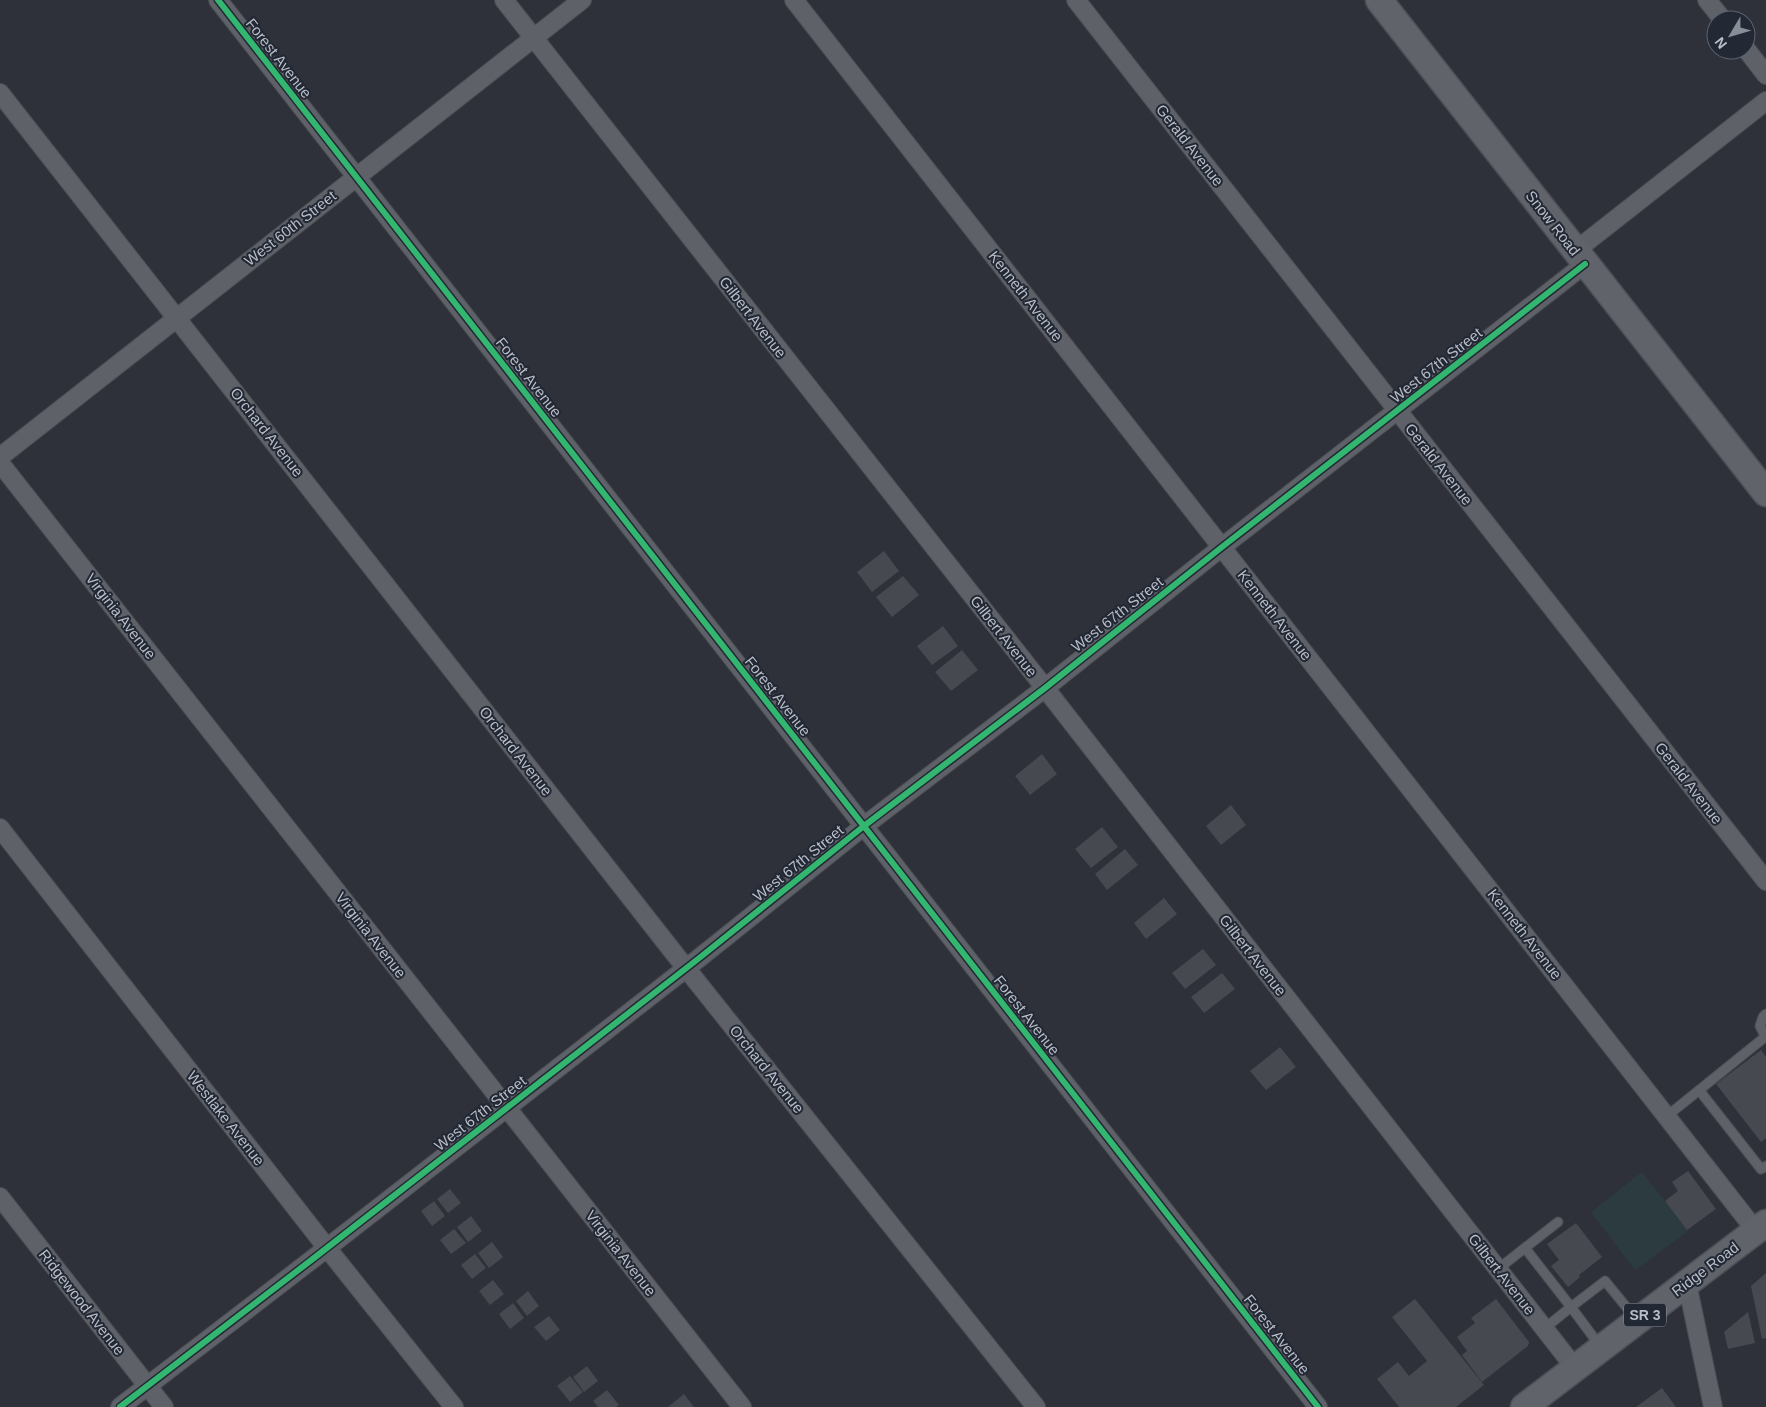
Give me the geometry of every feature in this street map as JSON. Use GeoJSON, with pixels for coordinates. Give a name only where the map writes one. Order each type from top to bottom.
{"type":"FeatureCollection","features":[{"type":"Feature","properties":{"kind":"main road","name":"Snow Road"},"geometry":{"type":"LineString","coordinates":[[1379,0],[1766,493]]}},
{"type":"Feature","properties":{"kind":"main road","name":"Ridge Road"},"geometry":{"type":"LineString","coordinates":[[1524,1407],[1761,1226]]}},
{"type":"Feature","properties":{"kind":"street","name":"Forest Avenue"},"geometry":{"type":"LineString","coordinates":[[218,0],[1318,1407]]}},
{"type":"Feature","properties":{"kind":"street","name":"Gilbert Avenue"},"geometry":{"type":"LineString","coordinates":[[504,0],[1576,1368]]}},
{"type":"Feature","properties":{"kind":"street","name":"West 60th Street"},"geometry":{"type":"LineString","coordinates":[[0,457],[582,0]]}},
{"type":"Feature","properties":{"kind":"street","name":"Kenneth Avenue"},"geometry":{"type":"LineString","coordinates":[[794,0],[1667,1116],[1761,1226]]}},
{"type":"Feature","properties":{"kind":"street","name":"Gerald Avenue"},"geometry":{"type":"LineString","coordinates":[[1076,0],[1766,881]]}},
{"type":"Feature","properties":{"kind":"street"},"geometry":{"type":"LineString","coordinates":[[1755,60],[1766,74]]}},
{"type":"Feature","properties":{"kind":"street","name":"Orchard Avenue"},"geometry":{"type":"LineString","coordinates":[[0,93],[686,968],[1036,1407]]}},
{"type":"Feature","properties":{"kind":"street","name":"West 67th Street"},"geometry":{"type":"LineString","coordinates":[[120,1407],[507,1108],[864,826],[1045,688],[1397,411],[1766,101]]}},
{"type":"Feature","properties":{"kind":"street","name":"Virginia Avenue"},"geometry":{"type":"LineString","coordinates":[[0,462],[742,1407]]}},
{"type":"Feature","properties":{"kind":"street","name":"Westlake Avenue"},"geometry":{"type":"LineString","coordinates":[[0,828],[327,1248],[454,1407]]}},
{"type":"Feature","properties":{"kind":"street","name":"Ridgewood Avenue"},"geometry":{"type":"LineString","coordinates":[[0,1197],[164,1407]]}},
{"type":"Feature","properties":{"kind":"street"},"geometry":{"type":"LineString","coordinates":[[1687,1283],[1712,1407]]}},
{"type":"Feature","properties":{"kind":"lane"},"geometry":{"type":"LineString","coordinates":[[1667,1116],[1765,1037],[1760,1026],[1763,1016],[1766,1014]]}},
{"type":"Feature","properties":{"kind":"lane"},"geometry":{"type":"LineString","coordinates":[[1699,1090],[1761,1169],[1766,1166]]}},
{"type":"Feature","properties":{"kind":"lane"},"geometry":{"type":"LineString","coordinates":[[1498,1269],[1558,1222]]}},
{"type":"Feature","properties":{"kind":"lane"},"geometry":{"type":"LineString","coordinates":[[1525,1248],[1602,1348]]}},
{"type":"Feature","properties":{"kind":"lane"},"geometry":{"type":"LineString","coordinates":[[1545,1328],[1605,1281],[1638,1321]]}},
{"type":"Feature","properties":{"kind":"shaded area"},"geometry":{"type":"Polygon","coordinates":[[[1642,1172],[1688,1231],[1635,1270],[1591,1212],[1642,1172]]]}},
{"type":"Feature","properties":{"kind":"building"},"geometry":{"type":"Polygon","coordinates":[[[884,551],[899,571],[872,592],[857,572],[884,551]]]}},
{"type":"Feature","properties":{"kind":"building"},"geometry":{"type":"Polygon","coordinates":[[[903,576],[919,595],[892,617],[876,597],[903,576]]]}},
{"type":"Feature","properties":{"kind":"building"},"geometry":{"type":"Polygon","coordinates":[[[943,626],[958,646],[932,665],[917,646],[943,626]]]}},
{"type":"Feature","properties":{"kind":"building"},"geometry":{"type":"Polygon","coordinates":[[[962,650],[978,670],[951,691],[935,672],[962,650]]]}},
{"type":"Feature","properties":{"kind":"building"},"geometry":{"type":"Polygon","coordinates":[[[1042,754],[1057,774],[1030,795],[1015,776],[1042,754]]]}},
{"type":"Feature","properties":{"kind":"building"},"geometry":{"type":"Polygon","coordinates":[[[1231,805],[1246,825],[1221,845],[1206,826],[1231,805]]]}},
{"type":"Feature","properties":{"kind":"building"},"geometry":{"type":"Polygon","coordinates":[[[1102,827],[1118,847],[1091,868],[1075,849],[1102,827]]]}},
{"type":"Feature","properties":{"kind":"building"},"geometry":{"type":"Polygon","coordinates":[[[1125,849],[1138,865],[1107,890],[1095,874],[1125,849]]]}},
{"type":"Feature","properties":{"kind":"building"},"geometry":{"type":"Polygon","coordinates":[[[1164,898],[1177,914],[1146,939],[1134,923],[1164,898]]]}},
{"type":"Feature","properties":{"kind":"building"},"geometry":{"type":"Polygon","coordinates":[[[1203,949],[1216,965],[1185,989],[1172,973],[1203,949]]]}},
{"type":"Feature","properties":{"kind":"building"},"geometry":{"type":"Polygon","coordinates":[[[1222,973],[1235,989],[1204,1013],[1191,997],[1222,973]]]}},
{"type":"Feature","properties":{"kind":"building"},"geometry":{"type":"Polygon","coordinates":[[[1280,1047],[1296,1067],[1266,1090],[1250,1071],[1280,1047]]]}},
{"type":"Feature","properties":{"kind":"building"},"geometry":{"type":"Polygon","coordinates":[[[1761,1050],[1766,1057],[1766,1138],[1761,1142],[1716,1084],[1761,1050]]]}},
{"type":"Feature","properties":{"kind":"building"},"geometry":{"type":"Polygon","coordinates":[[[1688,1171],[1716,1209],[1687,1230],[1665,1201],[1678,1191],[1672,1182],[1688,1171]]]}},
{"type":"Feature","properties":{"kind":"building"},"geometry":{"type":"Polygon","coordinates":[[[450,1189],[461,1203],[448,1213],[437,1199],[450,1189]]]}},
{"type":"Feature","properties":{"kind":"building"},"geometry":{"type":"Polygon","coordinates":[[[434,1201],[445,1216],[432,1226],[421,1211],[434,1201]]]}},
{"type":"Feature","properties":{"kind":"building"},"geometry":{"type":"Polygon","coordinates":[[[471,1216],[482,1231],[468,1242],[457,1227],[471,1216]]]}},
{"type":"Feature","properties":{"kind":"building"},"geometry":{"type":"Polygon","coordinates":[[[1576,1223],[1602,1257],[1579,1275],[1580,1277],[1568,1287],[1551,1266],[1559,1260],[1547,1244],[1576,1223]]]}},
{"type":"Feature","properties":{"kind":"building"},"geometry":{"type":"Polygon","coordinates":[[[454,1229],[466,1243],[451,1254],[440,1240],[454,1229]]]}},
{"type":"Feature","properties":{"kind":"building"},"geometry":{"type":"Polygon","coordinates":[[[492,1242],[503,1257],[489,1268],[478,1253],[492,1242]]]}},
{"type":"Feature","properties":{"kind":"building"},"geometry":{"type":"Polygon","coordinates":[[[475,1254],[486,1268],[472,1279],[461,1265],[475,1254]]]}},
{"type":"Feature","properties":{"kind":"building"},"geometry":{"type":"Polygon","coordinates":[[[1766,1273],[1766,1338],[1762,1339],[1751,1286],[1766,1273]]]}},
{"type":"Feature","properties":{"kind":"building"},"geometry":{"type":"Polygon","coordinates":[[[493,1280],[504,1294],[490,1305],[479,1291],[493,1280]]]}},
{"type":"Feature","properties":{"kind":"building"},"geometry":{"type":"Polygon","coordinates":[[[528,1291],[539,1306],[527,1316],[516,1301],[528,1291]]]}},
{"type":"Feature","properties":{"kind":"building"},"geometry":{"type":"Polygon","coordinates":[[[1415,1299],[1484,1385],[1456,1407],[1399,1407],[1377,1379],[1398,1362],[1409,1376],[1427,1361],[1392,1317],[1415,1299]]]}},
{"type":"Feature","properties":{"kind":"building"},"geometry":{"type":"Polygon","coordinates":[[[1496,1299],[1529,1342],[1528,1346],[1482,1382],[1462,1355],[1467,1351],[1457,1337],[1475,1323],[1471,1318],[1496,1299]]]}},
{"type":"Feature","properties":{"kind":"building"},"geometry":{"type":"Polygon","coordinates":[[[513,1303],[524,1318],[510,1329],[499,1314],[513,1303]]]}},
{"type":"Feature","properties":{"kind":"building"},"geometry":{"type":"Polygon","coordinates":[[[1748,1312],[1755,1343],[1728,1349],[1724,1332],[1748,1312]]]}},
{"type":"Feature","properties":{"kind":"building"},"geometry":{"type":"Polygon","coordinates":[[[549,1316],[560,1330],[546,1341],[534,1327],[549,1316]]]}},
{"type":"Feature","properties":{"kind":"building"},"geometry":{"type":"Polygon","coordinates":[[[587,1366],[598,1381],[584,1392],[573,1377],[587,1366]]]}},
{"type":"Feature","properties":{"kind":"building"},"geometry":{"type":"Polygon","coordinates":[[[570,1376],[583,1392],[570,1402],[557,1386],[570,1376]]]}},
{"type":"Feature","properties":{"kind":"building"},"geometry":{"type":"Polygon","coordinates":[[[1662,1388],[1676,1407],[1636,1407],[1662,1388]]]}},
{"type":"Feature","properties":{"kind":"building"},"geometry":{"type":"Polygon","coordinates":[[[607,1390],[619,1405],[616,1407],[598,1407],[593,1401],[607,1390]]]}},
{"type":"Feature","properties":{"kind":"building"},"geometry":{"type":"Polygon","coordinates":[[[684,1394],[694,1407],[668,1407],[684,1394]]]}},
{"type":"Feature","properties":{"kind":"cycle path"},"geometry":{"type":"LineString","coordinates":[[218,0],[1318,1407]]}},
{"type":"Feature","properties":{"kind":"cycle path"},"geometry":{"type":"LineString","coordinates":[[120,1407],[698,959],[864,826],[1045,688],[1222,547],[1585,264]]}}]}
